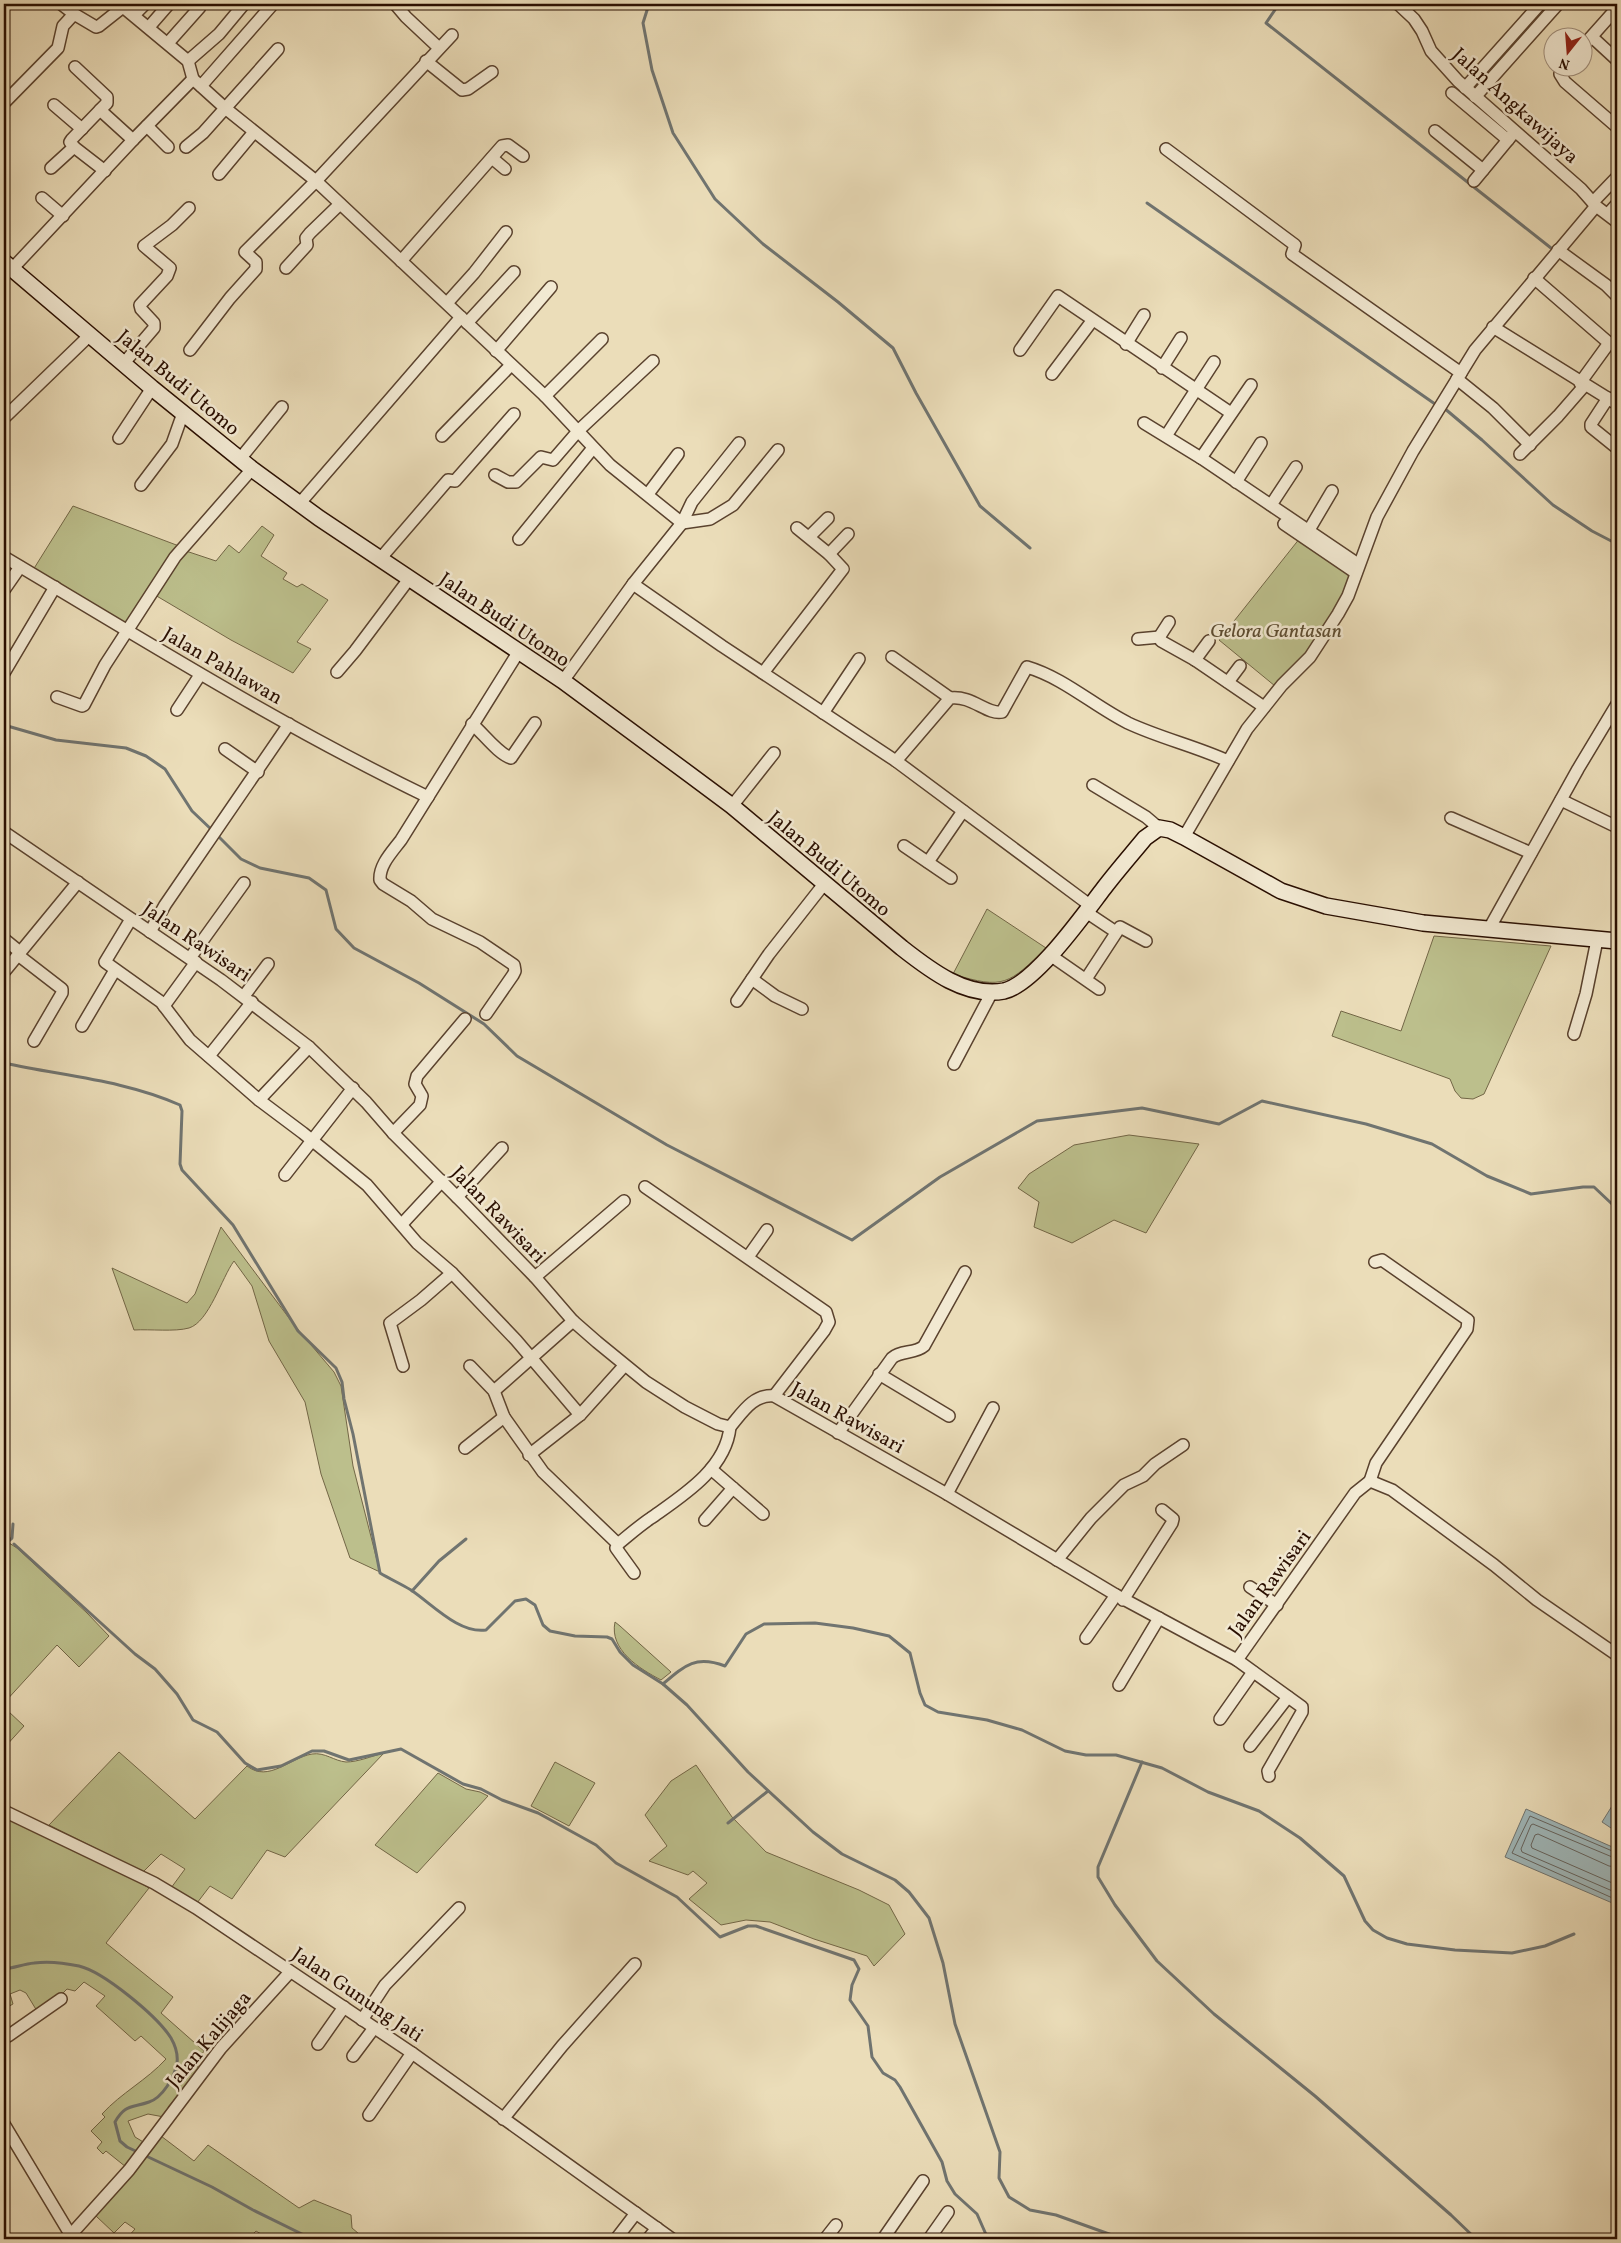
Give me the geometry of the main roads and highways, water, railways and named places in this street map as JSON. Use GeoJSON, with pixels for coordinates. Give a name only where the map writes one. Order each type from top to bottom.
{"type":"FeatureCollection","features":[{"type":"Feature","properties":{"kind":"water"},"geometry":{"type":"Polygon","coordinates":[[[1617,1798],[1617,1832],[1602,1822],[1617,1798]]]}},
{"type":"Feature","properties":{"kind":"water"},"geometry":{"type":"Polygon","coordinates":[[[1526,1809],[1617,1849],[1617,1905],[1505,1857],[1526,1809]]]}},
{"type":"Feature","properties":{"kind":"waterway"},"geometry":{"type":"LineString","coordinates":[[649,4],[643,23],[652,70],[673,133],[715,199],[763,244],[838,302],[893,348],[916,393],[980,506],[1030,548]]}},
{"type":"Feature","properties":{"kind":"waterway"},"geometry":{"type":"LineString","coordinates":[[887,4],[889,8]]}},
{"type":"Feature","properties":{"kind":"waterway"},"geometry":{"type":"LineString","coordinates":[[1279,4],[1266,23],[1551,248]]}},
{"type":"Feature","properties":{"kind":"waterway"},"geometry":{"type":"LineString","coordinates":[[1147,203],[1435,404]]}},
{"type":"Feature","properties":{"kind":"waterway"},"geometry":{"type":"LineString","coordinates":[[1444,408],[1553,505],[1592,531],[1617,544]]}},
{"type":"Feature","properties":{"kind":"waterway"},"geometry":{"type":"LineString","coordinates":[[4,725],[56,740],[126,748],[146,756],[165,769],[192,811],[213,831]]}},
{"type":"Feature","properties":{"kind":"waterway"},"geometry":{"type":"LineString","coordinates":[[217,835],[241,859],[260,868],[309,878],[326,890],[336,929],[354,948],[419,983],[484,1024],[517,1056],[667,1145],[852,1240],[940,1177],[1037,1121],[1142,1108],[1219,1124],[1262,1101],[1366,1124],[1432,1144],[1487,1176],[1531,1194],[1594,1187],[1612,1204],[1617,1206]]}},
{"type":"Feature","properties":{"kind":"waterway"},"geometry":{"type":"LineString","coordinates":[[4,1063],[115,1084],[180,1105],[182,1111],[180,1164],[182,1170],[233,1225],[298,1331],[336,1368],[342,1382],[380,1573],[411,1590],[456,1623],[476,1630],[486,1630],[515,1601],[526,1599],[535,1605],[543,1625],[550,1631],[575,1636],[607,1637],[612,1639],[620,1652],[633,1665],[663,1684],[687,1705],[748,1772],[813,1832],[842,1854],[895,1880],[909,1892],[929,1918],[943,1963],[955,2024],[1000,2152],[999,2178],[1009,2197],[1030,2210],[1056,2215],[1123,2239]]}},
{"type":"Feature","properties":{"kind":"waterway"},"geometry":{"type":"LineString","coordinates":[[4,1545],[12,1538],[13,1524]]}},
{"type":"Feature","properties":{"kind":"waterway"},"geometry":{"type":"LineString","coordinates":[[412,1591],[439,1561],[466,1539]]}},
{"type":"Feature","properties":{"kind":"waterway"},"geometry":{"type":"LineString","coordinates":[[14,1544],[135,1654],[155,1669],[177,1694],[193,1720],[217,1732],[245,1763],[257,1770],[281,1766],[312,1751],[324,1751],[349,1760],[401,1749],[463,1784],[481,1789],[502,1800],[538,1813],[596,1845],[616,1863],[677,1897],[720,1937],[748,1926],[756,1926],[854,1960],[859,1969],[852,1985],[850,2000],[868,2026],[872,2057],[883,2073],[895,2080],[900,2087],[942,2162],[947,2181],[955,2194],[977,2214],[988,2239]]}},
{"type":"Feature","properties":{"kind":"waterway"},"geometry":{"type":"LineString","coordinates":[[663,1684],[691,1664],[706,1661],[725,1666],[746,1634],[764,1624],[815,1623],[853,1628],[889,1636],[910,1653],[925,1705],[938,1712],[987,1720],[1022,1730],[1065,1751],[1086,1755],[1116,1755],[1162,1768],[1208,1792],[1259,1811],[1300,1838],[1344,1876],[1365,1921],[1373,1930],[1387,1938],[1407,1944],[1455,1950],[1512,1953],[1545,1946],[1574,1934]]}},
{"type":"Feature","properties":{"kind":"waterway"},"geometry":{"type":"LineString","coordinates":[[1142,1762],[1098,1867],[1098,1877],[1115,1905],[1157,1961],[1214,2014],[1315,2096],[1476,2239]]}},
{"type":"Feature","properties":{"kind":"waterway"},"geometry":{"type":"LineString","coordinates":[[728,1823],[768,1791]]}},
{"type":"Feature","properties":{"kind":"waterway"},"geometry":{"type":"LineString","coordinates":[[4,1969],[45,1962],[79,1966],[102,1977],[142,2007],[171,2038],[176,2050],[177,2063],[171,2080],[159,2096],[149,2102],[126,2109],[119,2116],[115,2122],[120,2141],[127,2147],[212,2187],[312,2239]]}},
{"type":"Feature","properties":{"kind":"park label","name":"Gelora Gantasan"},"geometry":{"type":"Point","coordinates":[1276,630]}}]}
